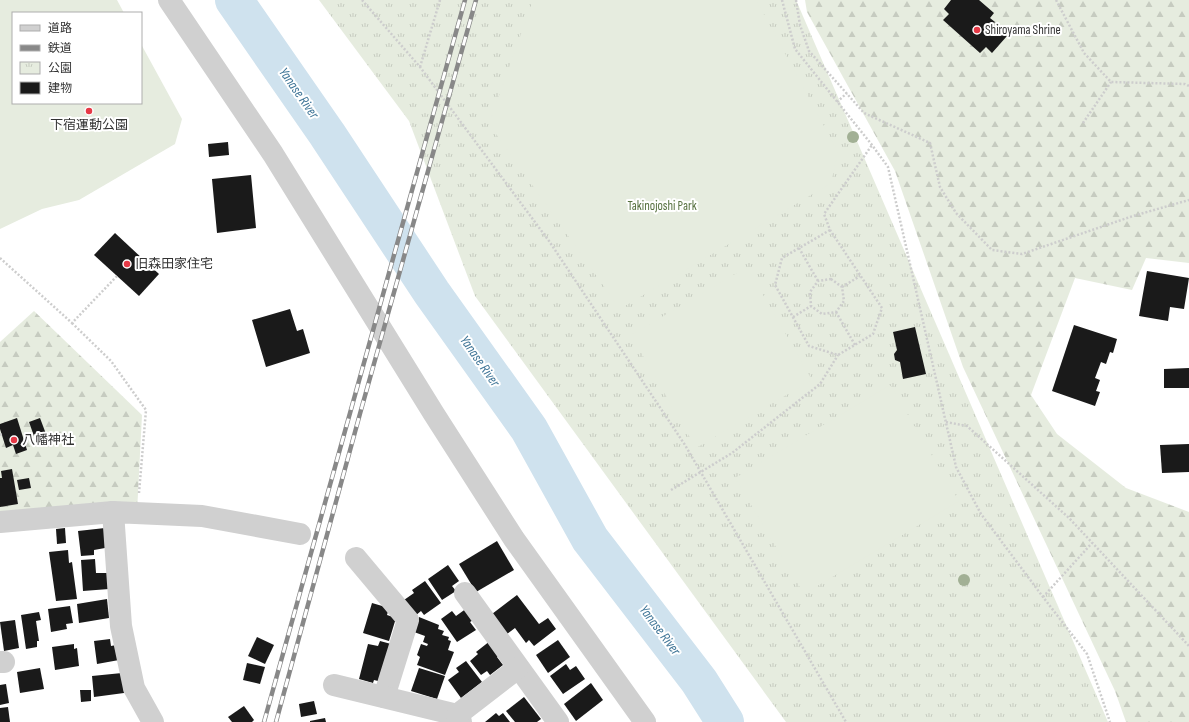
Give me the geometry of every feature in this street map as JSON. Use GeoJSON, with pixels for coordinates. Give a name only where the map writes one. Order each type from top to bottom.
{"type":"FeatureCollection","features":[{"type":"Feature","properties":{"kind":"street"},"geometry":{"type":"LineString","coordinates":[[169,0],[273,154],[434,414],[514,539],[645,722]]}},
{"type":"Feature","properties":{"kind":"street"},"geometry":{"type":"LineString","coordinates":[[114,512],[121,626],[134,688],[153,722]]}},
{"type":"Feature","properties":{"kind":"street"},"geometry":{"type":"LineString","coordinates":[[0,522],[114,512],[202,516],[300,534]]}},
{"type":"Feature","properties":{"kind":"street"},"geometry":{"type":"LineString","coordinates":[[356,558],[408,620],[384,697]]}},
{"type":"Feature","properties":{"kind":"street"},"geometry":{"type":"LineString","coordinates":[[465,593],[558,722]]}},
{"type":"Feature","properties":{"kind":"street"},"geometry":{"type":"LineString","coordinates":[[334,685],[384,697],[459,719],[518,668]]}},
{"type":"Feature","properties":{"kind":"path"},"geometry":{"type":"LineString","coordinates":[[362,0],[420,67],[550,241],[685,445],[846,722]]}},
{"type":"Feature","properties":{"kind":"path"},"geometry":{"type":"LineString","coordinates":[[420,67],[440,0]]}},
{"type":"Feature","properties":{"kind":"path"},"geometry":{"type":"LineString","coordinates":[[782,0],[795,48],[888,167],[956,467],[981,514],[1042,597],[1087,654],[1110,722]]}},
{"type":"Feature","properties":{"kind":"path"},"geometry":{"type":"LineString","coordinates":[[796,0],[800,26],[809,51],[864,113],[930,143],[940,187],[956,213],[992,250],[1022,254],[1133,216],[1189,200]]}},
{"type":"Feature","properties":{"kind":"path"},"geometry":{"type":"LineString","coordinates":[[1056,0],[1084,53],[1111,82],[1185,84],[1189,86]]}},
{"type":"Feature","properties":{"kind":"path"},"geometry":{"type":"LineString","coordinates":[[1083,123],[1111,82]]}},
{"type":"Feature","properties":{"kind":"path"},"geometry":{"type":"LineString","coordinates":[[837,102],[847,93]]}},
{"type":"Feature","properties":{"kind":"path"},"geometry":{"type":"LineString","coordinates":[[671,490],[700,471],[732,453],[820,384],[838,355],[873,334],[882,308],[830,230],[824,214],[872,145]]}},
{"type":"Feature","properties":{"kind":"path"},"geometry":{"type":"LineString","coordinates":[[830,230],[782,258],[774,286],[809,346],[838,355]]}},
{"type":"Feature","properties":{"kind":"path"},"geometry":{"type":"LineString","coordinates":[[799,248],[818,281]]}},
{"type":"Feature","properties":{"kind":"path"},"geometry":{"type":"LineString","coordinates":[[0,258],[72,323],[111,361],[146,410],[137,513]]}},
{"type":"Feature","properties":{"kind":"path"},"geometry":{"type":"LineString","coordinates":[[72,323],[117,276]]}},
{"type":"Feature","properties":{"kind":"path"},"geometry":{"type":"LineString","coordinates":[[842,287],[860,276]]}},
{"type":"Feature","properties":{"kind":"path"},"geometry":{"type":"LineString","coordinates":[[831,279],[842,287],[844,301],[836,312],[822,314],[811,306],[810,292],[818,281],[831,279]]}},
{"type":"Feature","properties":{"kind":"path"},"geometry":{"type":"LineString","coordinates":[[793,317],[811,306]]}},
{"type":"Feature","properties":{"kind":"path"},"geometry":{"type":"LineString","coordinates":[[836,312],[855,345]]}},
{"type":"Feature","properties":{"kind":"path"},"geometry":{"type":"LineString","coordinates":[[946,422],[967,426],[1069,518],[1189,646]]}},
{"type":"Feature","properties":{"kind":"path"},"geometry":{"type":"LineString","coordinates":[[1042,597],[1092,543]]}},
{"type":"Feature","properties":{"kind":"green space","name":"下宿運動公園"},"geometry":{"type":"Polygon","coordinates":[[[0,0],[117,0],[123,12],[12,12],[12,104],[142,104],[142,46],[182,119],[175,144],[79,200],[42,209],[0,229],[0,0]]]}},
{"type":"Feature","properties":{"kind":"green space","name":"Takinojoshi Park"},"geometry":{"type":"Polygon","coordinates":[[[319,0],[796,0],[1108,722],[786,722],[475,296],[409,121],[319,0]]]}},
{"type":"Feature","properties":{"kind":"green space"},"geometry":{"type":"Polygon","coordinates":[[[533,0],[756,0],[838,152],[831,183],[620,309],[489,124],[533,0]]]}},
{"type":"Feature","properties":{"kind":"green space"},"geometry":{"type":"Polygon","coordinates":[[[805,0],[1189,0],[1189,263],[1146,258],[1132,290],[1075,278],[1031,395],[1057,434],[1126,488],[1189,512],[1189,722],[1126,722],[1115,691],[963,367],[895,171],[807,12],[805,0]]]}},
{"type":"Feature","properties":{"kind":"green space"},"geometry":{"type":"Polygon","coordinates":[[[747,267],[812,380],[696,448],[631,335],[747,267]]]}},
{"type":"Feature","properties":{"kind":"green space"},"geometry":{"type":"Polygon","coordinates":[[[34,311],[142,415],[137,513],[0,522],[0,342],[34,311]]]}},
{"type":"Feature","properties":{"kind":"green space"},"geometry":{"type":"Polygon","coordinates":[[[890,385],[959,501],[804,594],[735,478],[890,385]]]}},
{"type":"Feature","properties":{"kind":"building","name":"Shiroyama Shrine"},"geometry":{"type":"Polygon","coordinates":[[[951,0],[979,0],[994,13],[990,18],[995,22],[993,24],[1007,36],[992,53],[986,47],[980,53],[943,20],[949,14],[944,9],[951,0]]]}},
{"type":"Feature","properties":{"kind":"building"},"geometry":{"type":"Polygon","coordinates":[[[228,142],[229,155],[209,157],[208,144],[228,142]]]}},
{"type":"Feature","properties":{"kind":"building"},"geometry":{"type":"Polygon","coordinates":[[[251,175],[256,228],[217,233],[212,179],[251,175]]]}},
{"type":"Feature","properties":{"kind":"building","name":"旧森田家住宅"},"geometry":{"type":"Polygon","coordinates":[[[115,233],[159,274],[139,296],[94,255],[115,233]]]}},
{"type":"Feature","properties":{"kind":"building"},"geometry":{"type":"Polygon","coordinates":[[[1147,271],[1189,278],[1184,309],[1170,307],[1168,321],[1139,316],[1147,271]]]}},
{"type":"Feature","properties":{"kind":"building"},"geometry":{"type":"Polygon","coordinates":[[[290,309],[297,331],[303,329],[310,353],[266,367],[252,320],[290,309]]]}},
{"type":"Feature","properties":{"kind":"building"},"geometry":{"type":"Polygon","coordinates":[[[1074,325],[1117,339],[1113,353],[1110,352],[1106,364],[1101,362],[1095,378],[1100,380],[1096,391],[1100,392],[1095,406],[1052,391],[1074,325]]]}},
{"type":"Feature","properties":{"kind":"building"},"geometry":{"type":"Polygon","coordinates":[[[915,327],[926,374],[903,379],[900,362],[895,360],[894,354],[897,350],[893,332],[915,327]]]}},
{"type":"Feature","properties":{"kind":"building"},"geometry":{"type":"Polygon","coordinates":[[[1189,368],[1189,388],[1164,388],[1164,369],[1189,368]]]}},
{"type":"Feature","properties":{"kind":"building","name":"八幡神社"},"geometry":{"type":"Polygon","coordinates":[[[17,418],[27,450],[16,454],[13,445],[6,448],[0,429],[0,424],[17,418]]]}},
{"type":"Feature","properties":{"kind":"building"},"geometry":{"type":"Polygon","coordinates":[[[40,418],[46,434],[35,439],[29,422],[40,418]]]}},
{"type":"Feature","properties":{"kind":"building"},"geometry":{"type":"Polygon","coordinates":[[[1189,444],[1189,472],[1162,473],[1160,445],[1189,444]]]}},
{"type":"Feature","properties":{"kind":"building"},"geometry":{"type":"Polygon","coordinates":[[[12,469],[18,504],[0,507],[1,471],[12,469]]]}},
{"type":"Feature","properties":{"kind":"building"},"geometry":{"type":"Polygon","coordinates":[[[29,478],[31,488],[19,490],[17,480],[29,478]]]}},
{"type":"Feature","properties":{"kind":"building"},"geometry":{"type":"Polygon","coordinates":[[[65,528],[66,543],[57,544],[56,529],[65,528]]]}},
{"type":"Feature","properties":{"kind":"building"},"geometry":{"type":"Polygon","coordinates":[[[105,528],[105,548],[94,550],[94,555],[81,556],[78,531],[105,528]]]}},
{"type":"Feature","properties":{"kind":"building"},"geometry":{"type":"Polygon","coordinates":[[[497,541],[514,570],[476,592],[459,564],[497,541]]]}},
{"type":"Feature","properties":{"kind":"building"},"geometry":{"type":"Polygon","coordinates":[[[68,550],[69,563],[72,562],[77,599],[56,601],[49,552],[68,550]]]}},
{"type":"Feature","properties":{"kind":"building"},"geometry":{"type":"Polygon","coordinates":[[[95,559],[96,573],[108,573],[109,589],[83,591],[81,560],[95,559]]]}},
{"type":"Feature","properties":{"kind":"building"},"geometry":{"type":"Polygon","coordinates":[[[448,565],[459,581],[452,586],[456,591],[442,600],[428,579],[448,565]]]}},
{"type":"Feature","properties":{"kind":"building"},"geometry":{"type":"Polygon","coordinates":[[[425,581],[441,603],[424,615],[421,611],[415,616],[404,600],[414,593],[412,590],[425,581]]]}},
{"type":"Feature","properties":{"kind":"building"},"geometry":{"type":"Polygon","coordinates":[[[517,595],[539,624],[548,618],[556,629],[534,646],[529,640],[526,643],[515,628],[507,634],[492,614],[517,595]]]}},
{"type":"Feature","properties":{"kind":"building"},"geometry":{"type":"Polygon","coordinates":[[[107,599],[109,618],[79,623],[77,604],[107,599]]]}},
{"type":"Feature","properties":{"kind":"building"},"geometry":{"type":"Polygon","coordinates":[[[372,603],[389,608],[387,615],[396,618],[389,641],[363,633],[372,603]]]}},
{"type":"Feature","properties":{"kind":"building"},"geometry":{"type":"Polygon","coordinates":[[[70,606],[73,623],[66,624],[67,629],[51,632],[48,609],[70,606]]]}},
{"type":"Feature","properties":{"kind":"building"},"geometry":{"type":"Polygon","coordinates":[[[467,608],[475,619],[470,622],[476,630],[457,642],[441,619],[452,611],[456,616],[467,608]]]}},
{"type":"Feature","properties":{"kind":"building"},"geometry":{"type":"Polygon","coordinates":[[[39,612],[41,620],[36,621],[39,641],[37,641],[37,647],[26,649],[21,615],[39,612]]]}},
{"type":"Feature","properties":{"kind":"building"},"geometry":{"type":"Polygon","coordinates":[[[419,617],[439,625],[438,629],[444,631],[442,635],[449,637],[448,640],[451,641],[448,650],[454,652],[445,675],[417,665],[420,657],[417,655],[421,644],[427,646],[428,644],[423,642],[425,636],[414,632],[419,617]]]}},
{"type":"Feature","properties":{"kind":"building"},"geometry":{"type":"Polygon","coordinates":[[[15,620],[19,648],[4,651],[0,622],[15,620]]]}},
{"type":"Feature","properties":{"kind":"building"},"geometry":{"type":"Polygon","coordinates":[[[257,637],[274,645],[265,664],[248,656],[257,637]]]}},
{"type":"Feature","properties":{"kind":"building"},"geometry":{"type":"Polygon","coordinates":[[[110,639],[111,646],[116,645],[119,660],[97,664],[94,641],[110,639]]]}},
{"type":"Feature","properties":{"kind":"building"},"geometry":{"type":"Polygon","coordinates":[[[558,640],[570,657],[548,673],[536,655],[558,640]]]}},
{"type":"Feature","properties":{"kind":"building"},"geometry":{"type":"Polygon","coordinates":[[[380,641],[391,644],[382,682],[374,680],[373,683],[359,679],[368,644],[378,646],[380,641]]]}},
{"type":"Feature","properties":{"kind":"building"},"geometry":{"type":"Polygon","coordinates":[[[490,641],[500,654],[497,657],[503,665],[490,675],[487,671],[481,675],[470,661],[478,654],[476,652],[490,641]]]}},
{"type":"Feature","properties":{"kind":"building"},"geometry":{"type":"Polygon","coordinates":[[[74,644],[74,649],[77,648],[79,666],[55,670],[52,647],[74,644]]]}},
{"type":"Feature","properties":{"kind":"building"},"geometry":{"type":"Polygon","coordinates":[[[466,661],[482,682],[461,698],[448,680],[459,672],[456,668],[466,661]]]}},
{"type":"Feature","properties":{"kind":"building"},"geometry":{"type":"Polygon","coordinates":[[[247,663],[265,667],[260,684],[243,680],[247,663]]]}},
{"type":"Feature","properties":{"kind":"building"},"geometry":{"type":"Polygon","coordinates":[[[566,664],[570,670],[576,666],[585,679],[563,694],[550,676],[566,664]]]}},
{"type":"Feature","properties":{"kind":"building"},"geometry":{"type":"Polygon","coordinates":[[[40,668],[44,689],[20,693],[17,672],[40,668]]]}},
{"type":"Feature","properties":{"kind":"building"},"geometry":{"type":"Polygon","coordinates":[[[419,668],[445,676],[437,699],[411,691],[419,668]]]}},
{"type":"Feature","properties":{"kind":"building"},"geometry":{"type":"Polygon","coordinates":[[[122,673],[124,693],[94,697],[92,676],[122,673]]]}},
{"type":"Feature","properties":{"kind":"building"},"geometry":{"type":"Polygon","coordinates":[[[591,683],[603,700],[576,721],[564,704],[591,683]]]}},
{"type":"Feature","properties":{"kind":"building"},"geometry":{"type":"Polygon","coordinates":[[[6,684],[9,703],[0,705],[0,685],[6,684]]]}},
{"type":"Feature","properties":{"kind":"building"},"geometry":{"type":"Polygon","coordinates":[[[80,690],[91,690],[91,701],[81,702],[80,690]]]}},
{"type":"Feature","properties":{"kind":"building"},"geometry":{"type":"Polygon","coordinates":[[[524,697],[541,719],[537,722],[515,722],[506,711],[524,697]]]}},
{"type":"Feature","properties":{"kind":"building"},"geometry":{"type":"Polygon","coordinates":[[[314,701],[317,714],[301,717],[299,704],[314,701]]]}},
{"type":"Feature","properties":{"kind":"building"},"geometry":{"type":"Polygon","coordinates":[[[244,706],[254,720],[252,722],[232,722],[228,717],[244,706]]]}},
{"type":"Feature","properties":{"kind":"building"},"geometry":{"type":"Polygon","coordinates":[[[8,707],[10,722],[0,722],[0,708],[8,707]]]}},
{"type":"Feature","properties":{"kind":"building"},"geometry":{"type":"Polygon","coordinates":[[[496,713],[499,716],[503,713],[510,722],[485,722],[496,713]]]}},
{"type":"Feature","properties":{"kind":"building"},"geometry":{"type":"Polygon","coordinates":[[[325,718],[326,722],[310,722],[310,721],[325,718]]]}},
{"type":"Feature","properties":{"kind":"waterway","name":"Yanase River"},"geometry":{"type":"LineString","coordinates":[[234,0],[327,134],[432,293],[529,429],[590,539],[699,681],[725,722]]}},
{"type":"Feature","properties":{"kind":"railway"},"geometry":{"type":"LineString","coordinates":[[264,722],[465,0]]}},
{"type":"Feature","properties":{"kind":"railway"},"geometry":{"type":"LineString","coordinates":[[276,722],[361,410],[476,0]]}},
{"type":"Feature","properties":{"kind":"place","name":"Shiroyama Shrine"},"geometry":{"type":"Point","coordinates":[977,30]}},
{"type":"Feature","properties":{"kind":"place","name":"下宿運動公園"},"geometry":{"type":"Point","coordinates":[89,111]}},
{"type":"Feature","properties":{"kind":"place","name":"旧森田家住宅"},"geometry":{"type":"Point","coordinates":[127,264]}},
{"type":"Feature","properties":{"kind":"place","name":"八幡神社"},"geometry":{"type":"Point","coordinates":[14,440]}}]}
